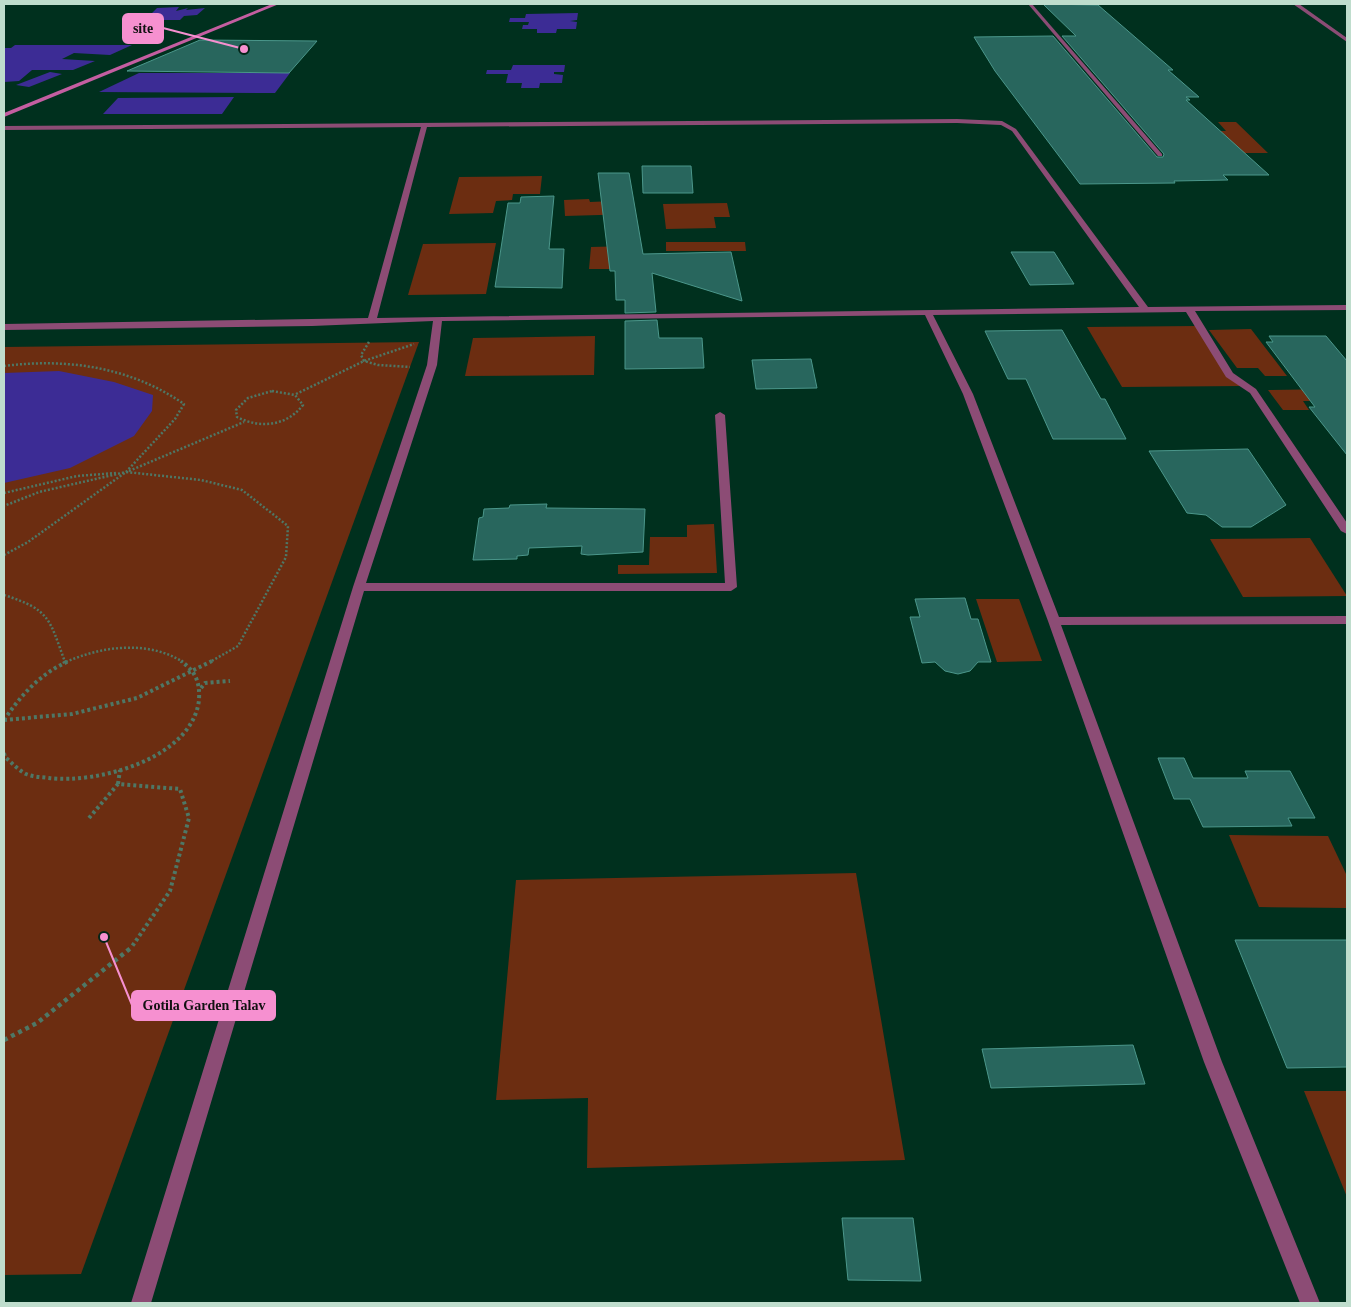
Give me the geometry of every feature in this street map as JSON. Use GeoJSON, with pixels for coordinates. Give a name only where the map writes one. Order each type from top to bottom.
{"type":"FeatureCollection","features":[{"type":"Feature","properties":{"kind":"main road"},"geometry":{"type":"LineString","coordinates":[[131,55],[259,4]]}},
{"type":"Feature","properties":{"kind":"main road"},"geometry":{"type":"LineString","coordinates":[[4,115],[276,4]]}},
{"type":"Feature","properties":{"kind":"street"},"geometry":{"type":"LineString","coordinates":[[1030,4],[1160,155]]}},
{"type":"Feature","properties":{"kind":"street"},"geometry":{"type":"LineString","coordinates":[[1296,4],[1347,40]]}},
{"type":"Feature","properties":{"kind":"street"},"geometry":{"type":"LineString","coordinates":[[4,128],[938,121],[1002,123],[1014,130],[1145,309]]}},
{"type":"Feature","properties":{"kind":"street"},"geometry":{"type":"LineString","coordinates":[[372,320],[425,124]]}},
{"type":"Feature","properties":{"kind":"street"},"geometry":{"type":"LineString","coordinates":[[4,327],[312,323],[438,318],[1347,307]]}},
{"type":"Feature","properties":{"kind":"street"},"geometry":{"type":"LineString","coordinates":[[1188,308],[1229,375],[1253,391],[1347,531]]}},
{"type":"Feature","properties":{"kind":"street"},"geometry":{"type":"LineString","coordinates":[[927,311],[968,394],[1054,621],[1213,1062],[1310,1303]]}},
{"type":"Feature","properties":{"kind":"street"},"geometry":{"type":"LineString","coordinates":[[141,1303],[359,587],[432,365],[438,318]]}},
{"type":"Feature","properties":{"kind":"street"},"geometry":{"type":"LineString","coordinates":[[359,587],[731,587],[720,415]]}},
{"type":"Feature","properties":{"kind":"street"},"geometry":{"type":"LineString","coordinates":[[1054,621],[1347,620]]}},
{"type":"Feature","properties":{"kind":"path"},"geometry":{"type":"LineString","coordinates":[[369,342],[361,355],[364,361],[378,365],[410,367]]}},
{"type":"Feature","properties":{"kind":"path"},"geometry":{"type":"LineString","coordinates":[[244,422],[237,417],[236,410],[248,398],[272,392],[296,394],[364,361],[420,342]]}},
{"type":"Feature","properties":{"kind":"path"},"geometry":{"type":"LineString","coordinates":[[4,366],[60,363],[97,366],[167,390],[184,404],[175,418],[126,472],[28,542],[4,555]]}},
{"type":"Feature","properties":{"kind":"path"},"geometry":{"type":"LineString","coordinates":[[4,506],[39,492],[126,472],[244,422],[266,424],[292,418],[303,405],[301,399],[296,394]]}},
{"type":"Feature","properties":{"kind":"path"},"geometry":{"type":"LineString","coordinates":[[4,493],[77,476],[126,472],[201,480],[242,490],[288,526],[286,557],[238,646],[195,672],[137,698],[72,714],[4,720]]}},
{"type":"Feature","properties":{"kind":"path"},"geometry":{"type":"LineString","coordinates":[[4,595],[35,606],[47,615],[53,626],[65,663]]}},
{"type":"Feature","properties":{"kind":"path"},"geometry":{"type":"LineString","coordinates":[[4,720],[15,701],[33,682],[65,663],[102,651],[138,648],[170,653],[195,672],[201,689]]}},
{"type":"Feature","properties":{"kind":"path"},"geometry":{"type":"LineString","coordinates":[[4,753],[4,756],[26,774],[60,781],[101,777],[142,762],[175,740],[196,717],[201,689],[205,683],[230,681]]}},
{"type":"Feature","properties":{"kind":"path"},"geometry":{"type":"LineString","coordinates":[[89,818],[118,784],[120,770]]}},
{"type":"Feature","properties":{"kind":"path"},"geometry":{"type":"LineString","coordinates":[[4,1040],[38,1023],[134,944],[170,891],[190,818],[180,789],[118,784]]}},
{"type":"Feature","properties":{"kind":"shaded area"},"geometry":{"type":"Polygon","coordinates":[[[179,7],[176,11],[188,8],[186,10],[205,8],[197,15],[184,16],[180,20],[145,20],[157,8],[179,7]]]}},
{"type":"Feature","properties":{"kind":"shaded area"},"geometry":{"type":"Polygon","coordinates":[[[578,13],[577,20],[570,21],[577,22],[576,29],[557,29],[556,33],[537,33],[537,29],[522,29],[523,25],[528,25],[529,22],[509,22],[510,18],[525,18],[526,14],[578,13]]]}},
{"type":"Feature","properties":{"kind":"shaded area"},"geometry":{"type":"Polygon","coordinates":[[[15,45],[132,45],[110,55],[74,53],[62,59],[95,61],[73,70],[32,70],[19,81],[4,82],[4,48],[11,48],[15,45]]]}},
{"type":"Feature","properties":{"kind":"shaded area"},"geometry":{"type":"Polygon","coordinates":[[[513,65],[565,65],[564,72],[554,72],[554,74],[563,75],[562,83],[540,83],[539,88],[521,88],[522,83],[506,83],[508,74],[486,74],[487,70],[511,70],[513,65]]]}},
{"type":"Feature","properties":{"kind":"shaded area"},"geometry":{"type":"Polygon","coordinates":[[[50,72],[62,74],[29,87],[16,85],[50,72]]]}},
{"type":"Feature","properties":{"kind":"shaded area"},"geometry":{"type":"Polygon","coordinates":[[[139,73],[290,73],[275,93],[99,92],[139,73]]]}},
{"type":"Feature","properties":{"kind":"shaded area"},"geometry":{"type":"Polygon","coordinates":[[[234,97],[222,114],[103,114],[118,98],[234,97]]]}},
{"type":"Feature","properties":{"kind":"shaded area"},"geometry":{"type":"Polygon","coordinates":[[[1218,122],[1236,122],[1268,153],[1239,153],[1207,131],[1226,131],[1218,122]]]}},
{"type":"Feature","properties":{"kind":"shaded area"},"geometry":{"type":"Polygon","coordinates":[[[542,176],[540,194],[513,194],[512,200],[496,201],[493,213],[449,214],[459,177],[542,176]]]}},
{"type":"Feature","properties":{"kind":"shaded area"},"geometry":{"type":"Polygon","coordinates":[[[589,199],[590,202],[614,201],[634,214],[565,216],[564,200],[589,199]]]}},
{"type":"Feature","properties":{"kind":"shaded area"},"geometry":{"type":"Polygon","coordinates":[[[727,203],[730,217],[714,217],[716,228],[666,229],[663,204],[727,203]]]}},
{"type":"Feature","properties":{"kind":"shaded area"},"geometry":{"type":"Polygon","coordinates":[[[666,242],[745,242],[746,251],[666,251],[666,242]]]}},
{"type":"Feature","properties":{"kind":"shaded area"},"geometry":{"type":"Polygon","coordinates":[[[496,243],[486,294],[408,295],[423,244],[496,243]]]}},
{"type":"Feature","properties":{"kind":"shaded area"},"geometry":{"type":"Polygon","coordinates":[[[630,246],[630,269],[589,269],[591,247],[630,246]]]}},
{"type":"Feature","properties":{"kind":"shaded area"},"geometry":{"type":"Polygon","coordinates":[[[1197,326],[1242,386],[1122,387],[1087,327],[1197,326]]]}},
{"type":"Feature","properties":{"kind":"shaded area"},"geometry":{"type":"Polygon","coordinates":[[[1251,329],[1287,376],[1265,376],[1258,368],[1237,368],[1209,330],[1251,329]]]}},
{"type":"Feature","properties":{"kind":"shaded area"},"geometry":{"type":"Polygon","coordinates":[[[595,336],[594,375],[465,376],[473,338],[595,336]]]}},
{"type":"Feature","properties":{"kind":"shaded area"},"geometry":{"type":"Polygon","coordinates":[[[419,342],[81,1274],[4,1275],[4,347],[419,342]]]}},
{"type":"Feature","properties":{"kind":"shaded area"},"geometry":{"type":"Polygon","coordinates":[[[59,371],[114,382],[153,395],[152,411],[134,436],[70,468],[4,483],[4,373],[59,371]]]}},
{"type":"Feature","properties":{"kind":"shaded area"},"geometry":{"type":"Polygon","coordinates":[[[1337,389],[1333,401],[1303,401],[1309,410],[1283,410],[1268,390],[1337,389]]]}},
{"type":"Feature","properties":{"kind":"shaded area"},"geometry":{"type":"Polygon","coordinates":[[[714,524],[717,573],[618,574],[618,565],[649,565],[650,537],[687,537],[687,525],[714,524]]]}},
{"type":"Feature","properties":{"kind":"shaded area"},"geometry":{"type":"Polygon","coordinates":[[[1310,538],[1347,596],[1243,597],[1210,539],[1310,538]]]}},
{"type":"Feature","properties":{"kind":"shaded area"},"geometry":{"type":"Polygon","coordinates":[[[976,599],[1019,599],[1042,661],[997,662],[976,599]]]}},
{"type":"Feature","properties":{"kind":"shaded area"},"geometry":{"type":"Polygon","coordinates":[[[1229,835],[1328,836],[1347,876],[1347,908],[1259,907],[1229,835]]]}},
{"type":"Feature","properties":{"kind":"shaded area"},"geometry":{"type":"Polygon","coordinates":[[[856,873],[905,1160],[587,1168],[588,1098],[496,1100],[516,880],[856,873]]]}},
{"type":"Feature","properties":{"kind":"shaded area"},"geometry":{"type":"Polygon","coordinates":[[[1304,1091],[1347,1091],[1347,1197],[1304,1091]]]}},
{"type":"Feature","properties":{"kind":"building"},"geometry":{"type":"Polygon","coordinates":[[[1043,4],[1098,5],[1173,70],[1168,70],[1199,97],[1186,97],[1190,100],[1186,100],[1269,175],[1223,175],[1228,180],[1174,181],[1175,183],[1080,184],[995,71],[974,37],[1053,36],[1157,157],[1163,157],[1164,154],[1062,36],[1076,36],[1043,4]]]}},
{"type":"Feature","properties":{"kind":"building"},"geometry":{"type":"Polygon","coordinates":[[[200,40],[317,41],[289,73],[127,71],[200,40]]]}},
{"type":"Feature","properties":{"kind":"building"},"geometry":{"type":"Polygon","coordinates":[[[642,166],[691,166],[693,193],[643,193],[642,166]]]}},
{"type":"Feature","properties":{"kind":"building"},"geometry":{"type":"Polygon","coordinates":[[[598,173],[629,173],[643,254],[731,252],[742,301],[652,273],[656,312],[625,313],[625,300],[616,300],[615,271],[610,271],[598,173]]]}},
{"type":"Feature","properties":{"kind":"building"},"geometry":{"type":"Polygon","coordinates":[[[554,196],[549,249],[564,249],[562,288],[495,287],[508,203],[520,203],[521,197],[554,196]]]}},
{"type":"Feature","properties":{"kind":"building"},"geometry":{"type":"Polygon","coordinates":[[[1011,252],[1054,252],[1074,284],[1030,285],[1011,252]]]}},
{"type":"Feature","properties":{"kind":"building"},"geometry":{"type":"Polygon","coordinates":[[[657,320],[659,338],[702,338],[704,368],[625,369],[625,321],[657,320]]]}},
{"type":"Feature","properties":{"kind":"building"},"geometry":{"type":"Polygon","coordinates":[[[1062,330],[1101,399],[1105,399],[1126,439],[1053,439],[1026,379],[1008,379],[985,331],[1062,330]]]}},
{"type":"Feature","properties":{"kind":"building"},"geometry":{"type":"Polygon","coordinates":[[[1269,336],[1326,336],[1347,361],[1347,455],[1309,407],[1315,407],[1266,342],[1273,342],[1269,336]]]}},
{"type":"Feature","properties":{"kind":"building"},"geometry":{"type":"Polygon","coordinates":[[[811,359],[817,388],[756,389],[752,360],[811,359]]]}},
{"type":"Feature","properties":{"kind":"building"},"geometry":{"type":"Polygon","coordinates":[[[1248,449],[1286,505],[1251,527],[1222,527],[1206,515],[1187,513],[1149,451],[1248,449]]]}},
{"type":"Feature","properties":{"kind":"building"},"geometry":{"type":"Polygon","coordinates":[[[547,504],[546,508],[645,509],[643,552],[588,555],[581,554],[582,546],[529,548],[528,555],[517,556],[517,559],[473,560],[479,518],[483,517],[484,509],[509,508],[510,505],[547,504]]]}},
{"type":"Feature","properties":{"kind":"building"},"geometry":{"type":"Polygon","coordinates":[[[965,598],[971,619],[978,619],[991,662],[978,662],[970,671],[958,674],[945,671],[935,662],[922,663],[910,617],[920,617],[915,599],[965,598]]]}},
{"type":"Feature","properties":{"kind":"building"},"geometry":{"type":"Polygon","coordinates":[[[1158,758],[1184,758],[1193,778],[1248,778],[1245,771],[1290,771],[1315,818],[1288,818],[1292,826],[1203,827],[1190,799],[1174,799],[1158,758]]]}},
{"type":"Feature","properties":{"kind":"building"},"geometry":{"type":"Polygon","coordinates":[[[1235,940],[1347,940],[1347,1067],[1287,1068],[1235,940]]]}},
{"type":"Feature","properties":{"kind":"building"},"geometry":{"type":"Polygon","coordinates":[[[1133,1045],[1145,1084],[991,1088],[982,1049],[1133,1045]]]}},
{"type":"Feature","properties":{"kind":"building"},"geometry":{"type":"Polygon","coordinates":[[[842,1218],[913,1218],[921,1281],[848,1280],[842,1218]]]}},
{"type":"Feature","properties":{"kind":"place","name":"site"},"geometry":{"type":"Point","coordinates":[244,49]}},
{"type":"Feature","properties":{"kind":"place","name":"Gotila Garden Talav"},"geometry":{"type":"Point","coordinates":[104,937]}}]}
